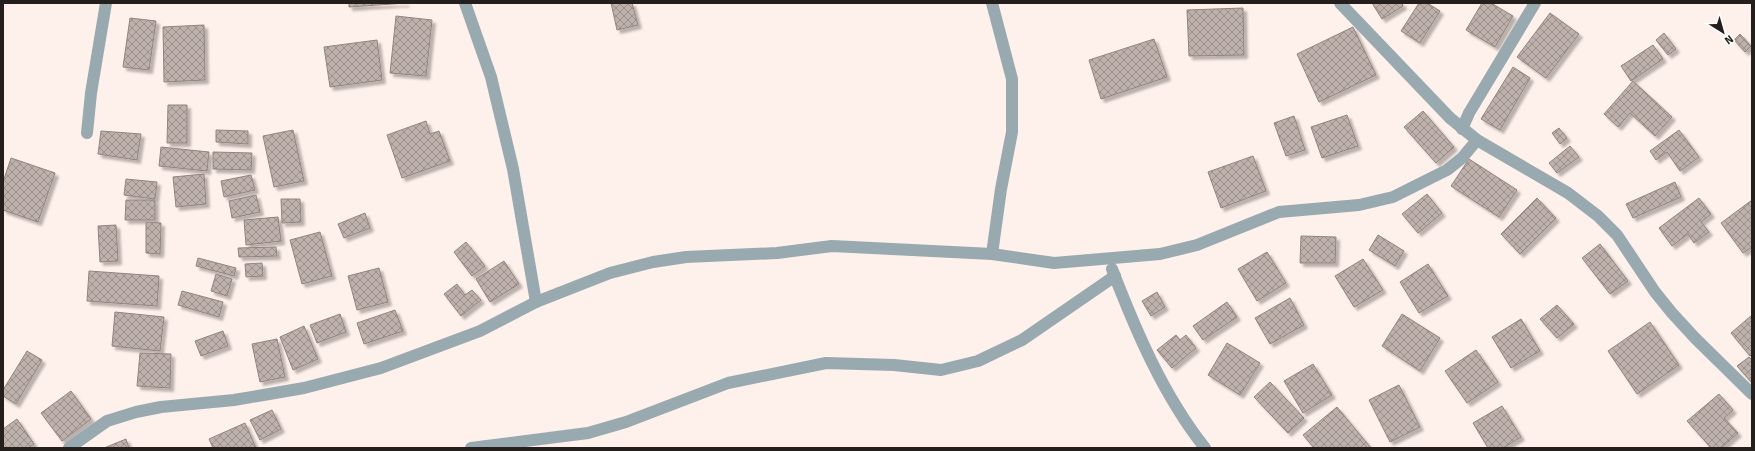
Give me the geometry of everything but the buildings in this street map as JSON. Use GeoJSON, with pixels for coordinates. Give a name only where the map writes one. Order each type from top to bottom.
{"type":"FeatureCollection","features":[{"type":"Feature","properties":{"kind":"street"},"geometry":{"type":"LineString","coordinates":[[87,133],[91,94],[106,3]]}},
{"type":"Feature","properties":{"kind":"street"},"geometry":{"type":"LineString","coordinates":[[465,3],[491,77],[513,169],[536,302]]}},
{"type":"Feature","properties":{"kind":"street"},"geometry":{"type":"LineString","coordinates":[[992,3],[1012,79],[1012,132],[1001,189],[992,254]]}},
{"type":"Feature","properties":{"kind":"street"},"geometry":{"type":"LineString","coordinates":[[1340,3],[1462,129],[1477,140],[1568,193],[1598,216],[1618,236],[1655,292],[1672,313],[1695,338],[1752,394]]}},
{"type":"Feature","properties":{"kind":"street"},"geometry":{"type":"LineString","coordinates":[[1462,129],[1469,113],[1535,3]]}},
{"type":"Feature","properties":{"kind":"street"},"geometry":{"type":"LineString","coordinates":[[69,448],[108,421],[136,412],[161,407],[234,400],[304,388],[381,368],[480,331],[536,302],[610,273],[653,262],[686,257],[776,253],[832,246],[992,254],[1054,263],[1108,260],[1160,254],[1197,245],[1279,212],[1359,205],[1393,197],[1447,170],[1462,158],[1477,140]]}},
{"type":"Feature","properties":{"kind":"street"},"geometry":{"type":"LineString","coordinates":[[1108,260],[1147,351],[1187,422],[1205,448]]}},
{"type":"Feature","properties":{"kind":"street"},"geometry":{"type":"LineString","coordinates":[[471,448],[588,432],[626,422],[728,383],[826,363],[894,365],[941,370],[978,361],[1022,340],[1115,276]]}}]}
